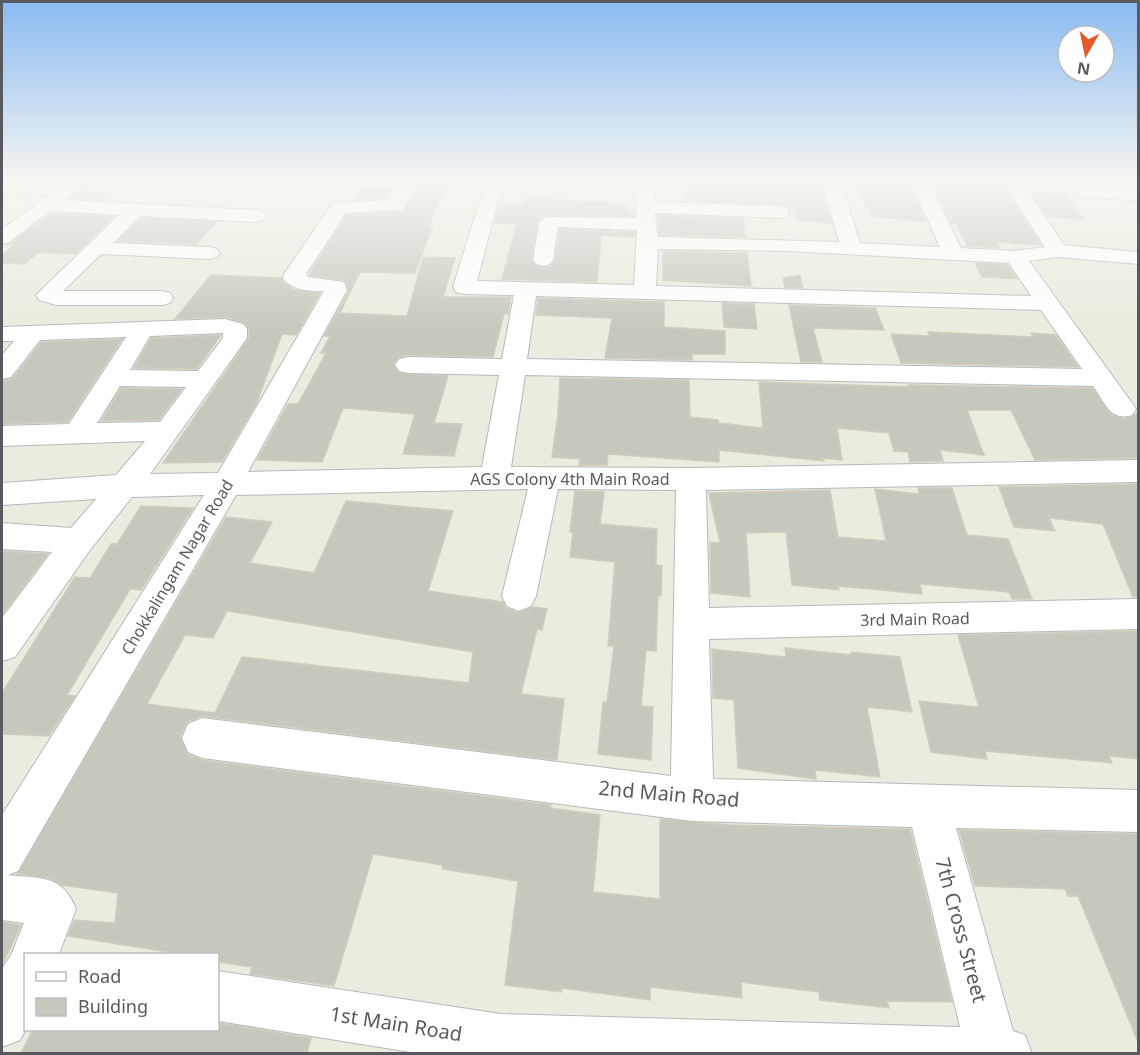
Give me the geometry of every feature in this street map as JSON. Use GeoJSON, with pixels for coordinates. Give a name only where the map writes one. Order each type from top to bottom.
{"type":"FeatureCollection","features":[{"type":"Feature","properties":{"kind":"street"},"geometry":{"type":"LineString","coordinates":[[112,232],[47,295],[56,298],[162,298]]}},
{"type":"Feature","properties":{"kind":"street","name":"Chokkalingam Nagar Road"},"geometry":{"type":"LineString","coordinates":[[6,849],[227,484],[336,287],[301,284],[294,278],[324,232]]}},
{"type":"Feature","properties":{"kind":"street"},"geometry":{"type":"LineString","coordinates":[[480,232],[464,287],[1048,303]]}},
{"type":"Feature","properties":{"kind":"street"},"geometry":{"type":"LineString","coordinates":[[543,260],[548,232]]}},
{"type":"Feature","properties":{"kind":"street"},"geometry":{"type":"LineString","coordinates":[[645,292],[647,232]]}},
{"type":"Feature","properties":{"kind":"street"},"geometry":{"type":"LineString","coordinates":[[711,232],[851,248],[1015,257],[1058,251],[1138,258]]}},
{"type":"Feature","properties":{"kind":"street"},"geometry":{"type":"LineString","coordinates":[[846,232],[851,248]]}},
{"type":"Feature","properties":{"kind":"street"},"geometry":{"type":"LineString","coordinates":[[943,232],[953,253]]}},
{"type":"Feature","properties":{"kind":"street"},"geometry":{"type":"LineString","coordinates":[[1046,232],[1058,251]]}},
{"type":"Feature","properties":{"kind":"street"},"geometry":{"type":"LineString","coordinates":[[95,248],[210,253]]}},
{"type":"Feature","properties":{"kind":"street"},"geometry":{"type":"LineString","coordinates":[[1015,257],[1123,409]]}},
{"type":"Feature","properties":{"kind":"street"},"geometry":{"type":"LineString","coordinates":[[495,478],[526,290]]}},
{"type":"Feature","properties":{"kind":"street"},"geometry":{"type":"LineString","coordinates":[[2,334],[225,326],[235,329],[235,338],[167,431],[79,541],[2,645]]}},
{"type":"Feature","properties":{"kind":"street"},"geometry":{"type":"LineString","coordinates":[[78,432],[142,330]]}},
{"type":"Feature","properties":{"kind":"street"},"geometry":{"type":"LineString","coordinates":[[2,371],[33,333]]}},
{"type":"Feature","properties":{"kind":"street"},"geometry":{"type":"LineString","coordinates":[[408,365],[1102,378]]}},
{"type":"Feature","properties":{"kind":"street"},"geometry":{"type":"LineString","coordinates":[[112,378],[204,378]]}},
{"type":"Feature","properties":{"kind":"street"},"geometry":{"type":"LineString","coordinates":[[2,436],[167,431]]}},
{"type":"Feature","properties":{"kind":"street","name":"AGS Colony 4th Main Road"},"geometry":{"type":"LineString","coordinates":[[2,494],[125,486],[495,478],[691,479],[1138,471]]}},
{"type":"Feature","properties":{"kind":"street"},"geometry":{"type":"LineString","coordinates":[[519,596],[545,478]]}},
{"type":"Feature","properties":{"kind":"street"},"geometry":{"type":"LineString","coordinates":[[691,479],[692,800]]}},
{"type":"Feature","properties":{"kind":"street"},"geometry":{"type":"LineString","coordinates":[[2,536],[79,541]]}},
{"type":"Feature","properties":{"kind":"street","name":"3rd Main Road"},"geometry":{"type":"LineString","coordinates":[[691,624],[1138,614]]}},
{"type":"Feature","properties":{"kind":"street","name":"2nd Main Road"},"geometry":{"type":"LineString","coordinates":[[201,738],[692,800],[1138,811]]}},
{"type":"Feature","properties":{"kind":"street","name":"7th Cross Street"},"geometry":{"type":"LineString","coordinates":[[929,807],[993,1053]]}},
{"type":"Feature","properties":{"kind":"street"},"geometry":{"type":"LineString","coordinates":[[2,897],[47,903],[53,909],[35,953]]}},
{"type":"Feature","properties":{"kind":"street"},"geometry":{"type":"LineString","coordinates":[[2,1022],[24,978]]}},
{"type":"Feature","properties":{"kind":"street","name":"1st Main Road"},"geometry":{"type":"LineString","coordinates":[[219,996],[501,1040],[1006,1053]]}},
{"type":"Feature","properties":{"kind":"building"},"geometry":{"type":"Polygon","coordinates":[[[25,232],[98,232],[75,254],[39,252],[24,264],[2,263],[2,255],[14,245],[8,245],[25,232]]]}},
{"type":"Feature","properties":{"kind":"building"},"geometry":{"type":"Polygon","coordinates":[[[127,232],[207,232],[196,244],[118,241],[127,232]]]}},
{"type":"Feature","properties":{"kind":"building"},"geometry":{"type":"Polygon","coordinates":[[[336,232],[430,232],[415,273],[360,272],[340,313],[407,316],[423,257],[455,258],[443,297],[511,297],[508,314],[504,314],[493,357],[408,355],[399,357],[393,364],[399,373],[448,376],[434,423],[462,424],[454,456],[403,454],[415,414],[343,408],[322,462],[257,460],[288,404],[298,404],[326,353],[321,353],[330,336],[324,336],[349,291],[344,280],[309,275],[336,232]]]}},
{"type":"Feature","properties":{"kind":"building"},"geometry":{"type":"Polygon","coordinates":[[[515,232],[536,232],[531,260],[535,266],[544,268],[551,266],[555,261],[559,232],[635,232],[634,237],[601,235],[597,282],[502,279],[515,232]]]}},
{"type":"Feature","properties":{"kind":"building"},"geometry":{"type":"Polygon","coordinates":[[[660,232],[744,232],[745,237],[660,235],[660,232]]]}},
{"type":"Feature","properties":{"kind":"building"},"geometry":{"type":"Polygon","coordinates":[[[960,232],[1033,232],[1041,245],[996,242],[1000,248],[967,246],[960,232]]]}},
{"type":"Feature","properties":{"kind":"building"},"geometry":{"type":"Polygon","coordinates":[[[663,251],[747,253],[751,286],[663,280],[663,251]]]}},
{"type":"Feature","properties":{"kind":"building"},"geometry":{"type":"Polygon","coordinates":[[[975,263],[1008,265],[1017,279],[982,277],[975,263]]]}},
{"type":"Feature","properties":{"kind":"building"},"geometry":{"type":"Polygon","coordinates":[[[211,275],[281,278],[285,284],[295,290],[320,293],[296,335],[282,334],[257,402],[222,462],[163,463],[249,338],[249,329],[245,323],[226,317],[175,319],[211,275]]]}},
{"type":"Feature","properties":{"kind":"building"},"geometry":{"type":"Polygon","coordinates":[[[800,275],[803,288],[785,287],[783,278],[800,275]]]}},
{"type":"Feature","properties":{"kind":"building"},"geometry":{"type":"Polygon","coordinates":[[[538,298],[664,302],[664,327],[725,331],[725,354],[692,354],[692,360],[605,358],[612,318],[536,315],[538,298]]]}},
{"type":"Feature","properties":{"kind":"building"},"geometry":{"type":"Polygon","coordinates":[[[722,303],[754,304],[757,329],[724,327],[722,303]]]}},
{"type":"Feature","properties":{"kind":"building"},"geometry":{"type":"Polygon","coordinates":[[[789,305],[875,308],[884,330],[813,328],[822,362],[801,362],[789,305]]]}},
{"type":"Feature","properties":{"kind":"building"},"geometry":{"type":"Polygon","coordinates":[[[928,332],[1033,337],[1031,333],[1056,335],[1078,367],[901,363],[891,334],[930,336],[928,332]]]}},
{"type":"Feature","properties":{"kind":"building"},"geometry":{"type":"Polygon","coordinates":[[[221,335],[197,369],[134,368],[151,338],[221,335]]]}},
{"type":"Feature","properties":{"kind":"building"},"geometry":{"type":"Polygon","coordinates":[[[122,339],[68,422],[2,424],[2,381],[13,378],[41,342],[122,339]]]}},
{"type":"Feature","properties":{"kind":"building"},"geometry":{"type":"Polygon","coordinates":[[[560,378],[689,380],[690,417],[763,428],[759,382],[910,387],[909,385],[1092,388],[1112,415],[1125,419],[1138,413],[1138,458],[1035,460],[1011,410],[967,410],[984,455],[940,450],[943,461],[910,462],[908,452],[894,451],[889,433],[837,428],[842,460],[823,458],[824,461],[719,450],[719,462],[608,454],[607,465],[579,465],[580,459],[552,457],[560,378]]]}},
{"type":"Feature","properties":{"kind":"building"},"geometry":{"type":"Polygon","coordinates":[[[121,388],[182,389],[159,420],[101,421],[121,388]]]}},
{"type":"Feature","properties":{"kind":"building"},"geometry":{"type":"Polygon","coordinates":[[[1138,484],[1138,597],[1133,597],[1103,524],[1049,518],[1055,531],[1014,527],[999,487],[1138,484]]]}},
{"type":"Feature","properties":{"kind":"building"},"geometry":{"type":"Polygon","coordinates":[[[918,488],[952,488],[967,535],[1008,539],[1032,599],[1012,599],[1009,592],[920,584],[922,594],[838,586],[839,590],[792,585],[786,532],[746,533],[750,597],[711,593],[710,542],[720,543],[709,493],[830,490],[838,537],[886,541],[875,489],[919,494],[918,488]]]}},
{"type":"Feature","properties":{"kind":"building"},"geometry":{"type":"Polygon","coordinates":[[[575,491],[604,492],[600,524],[657,529],[656,565],[662,566],[661,596],[658,595],[656,651],[646,650],[641,706],[653,707],[651,760],[598,754],[603,702],[607,702],[614,646],[608,646],[615,562],[570,557],[573,532],[570,532],[575,491]]]}},
{"type":"Feature","properties":{"kind":"building"},"geometry":{"type":"Polygon","coordinates":[[[346,501],[453,511],[428,591],[503,602],[506,608],[518,613],[533,607],[547,609],[542,630],[537,629],[521,694],[564,699],[557,760],[202,716],[187,722],[180,737],[187,754],[202,760],[551,805],[550,808],[600,815],[593,892],[660,899],[660,819],[730,825],[910,829],[952,1002],[887,1001],[889,1008],[820,1000],[819,992],[741,982],[742,998],[650,987],[650,1000],[562,988],[561,992],[505,985],[518,881],[442,869],[443,865],[373,854],[334,986],[250,974],[252,967],[219,962],[219,953],[168,953],[68,936],[74,920],[115,923],[118,893],[62,885],[50,878],[17,874],[226,517],[272,522],[250,563],[314,573],[346,501]],[[227,611],[213,638],[185,635],[147,704],[215,713],[242,657],[469,683],[473,652],[227,611]]]}},
{"type":"Feature","properties":{"kind":"building"},"geometry":{"type":"Polygon","coordinates":[[[141,506],[193,508],[141,590],[130,589],[67,695],[75,696],[49,736],[2,734],[2,693],[75,577],[90,578],[111,544],[117,544],[141,506]]]}},
{"type":"Feature","properties":{"kind":"building"},"geometry":{"type":"Polygon","coordinates":[[[2,551],[48,554],[2,615],[2,551]]]}},
{"type":"Feature","properties":{"kind":"building"},"geometry":{"type":"Polygon","coordinates":[[[1138,631],[1138,759],[1109,756],[1112,763],[985,751],[987,759],[931,752],[919,701],[979,707],[958,635],[1138,631]]]}},
{"type":"Feature","properties":{"kind":"building"},"geometry":{"type":"Polygon","coordinates":[[[785,648],[900,657],[912,712],[867,707],[880,777],[815,770],[816,779],[738,768],[734,700],[713,698],[712,649],[786,657],[785,648]]]}},
{"type":"Feature","properties":{"kind":"building"},"geometry":{"type":"Polygon","coordinates":[[[959,830],[1138,834],[1138,1042],[1078,896],[1068,896],[1065,889],[975,886],[959,830]]]}},
{"type":"Feature","properties":{"kind":"building"},"geometry":{"type":"Polygon","coordinates":[[[2,922],[21,925],[2,966],[2,922]]]}},
{"type":"Feature","properties":{"kind":"building"},"geometry":{"type":"Polygon","coordinates":[[[219,1023],[311,1038],[307,1053],[21,1053],[32,1031],[219,1031],[219,1023]]]}}]}
